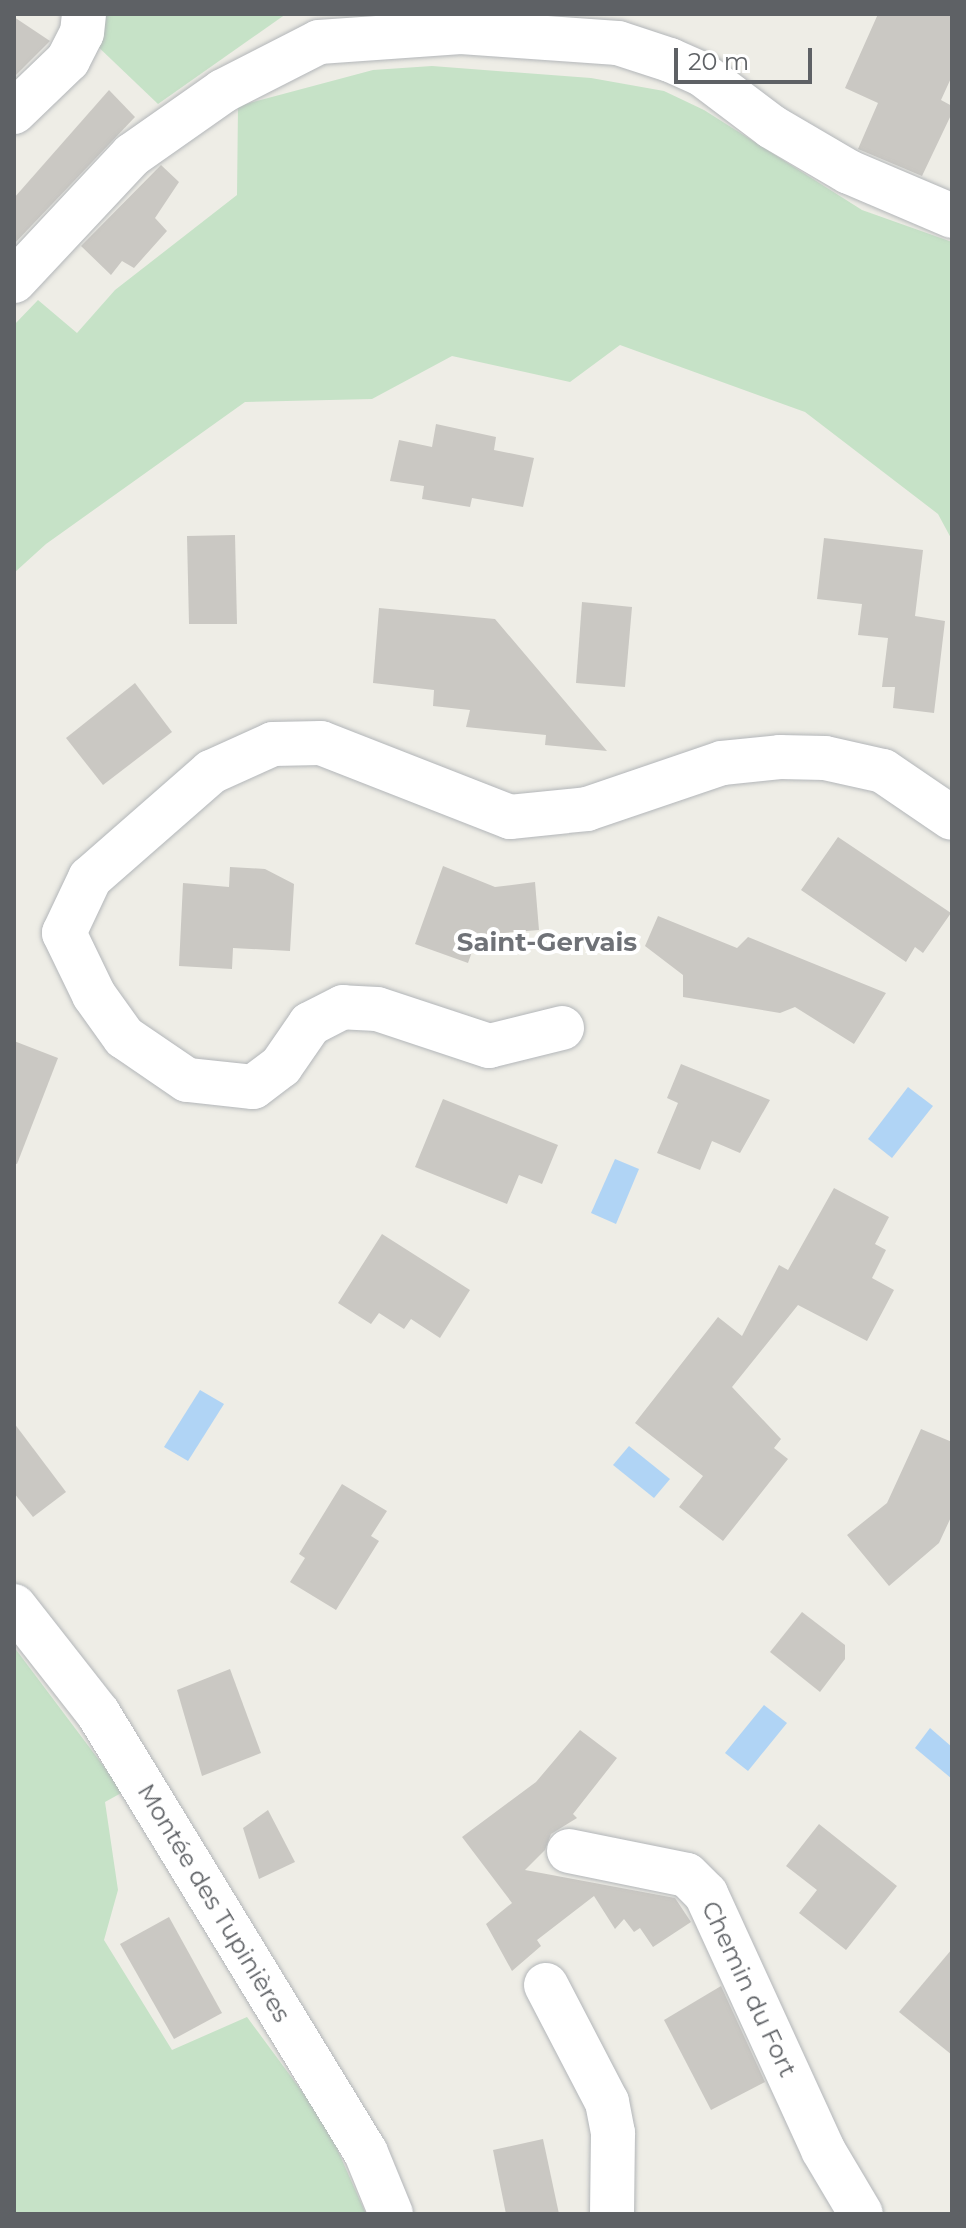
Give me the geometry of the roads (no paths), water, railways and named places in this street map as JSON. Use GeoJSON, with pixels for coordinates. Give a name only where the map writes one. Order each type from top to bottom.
{"type":"FeatureCollection","features":[{"type":"Feature","properties":{"kind":"street"},"geometry":{"type":"LineString","coordinates":[[14,112],[68,60],[82,33],[84,14]]}},
{"type":"Feature","properties":{"kind":"street"},"geometry":{"type":"LineString","coordinates":[[14,281],[132,155],[223,91],[319,42],[461,32],[618,43],[670,60],[703,75],[772,127],[849,172],[952,216]]}},
{"type":"Feature","properties":{"kind":"street"},"geometry":{"type":"LineString","coordinates":[[562,1028],[489,1046],[377,1009],[343,1007],[310,1024],[281,1066],[253,1087],[187,1080],[124,1037],[94,995],[64,933],[90,878],[211,772],[273,744],[321,743],[510,817],[587,809],[722,763],[780,757],[825,758],[883,771],[952,818]]}},
{"type":"Feature","properties":{"kind":"street","name":"Montée des Tupinières"},"geometry":{"type":"LineString","coordinates":[[14,1606],[98,1713],[366,2153],[391,2214]]}},
{"type":"Feature","properties":{"kind":"street","name":"Chemin du Fort"},"geometry":{"type":"LineString","coordinates":[[569,1851],[687,1875],[706,1894],[823,2150],[861,2214]]}},
{"type":"Feature","properties":{"kind":"street"},"geometry":{"type":"LineString","coordinates":[[546,1985],[607,2102],[613,2133],[612,2214]]}},
{"type":"Feature","properties":{"kind":"water"},"geometry":{"type":"Polygon","coordinates":[[[908,1087],[933,1106],[892,1158],[868,1139],[908,1087]]]}},
{"type":"Feature","properties":{"kind":"water"},"geometry":{"type":"Polygon","coordinates":[[[615,1159],[639,1169],[616,1224],[591,1213],[615,1159]]]}},
{"type":"Feature","properties":{"kind":"water"},"geometry":{"type":"Polygon","coordinates":[[[200,1390],[224,1404],[188,1461],[164,1447],[200,1390]]]}},
{"type":"Feature","properties":{"kind":"water"},"geometry":{"type":"Polygon","coordinates":[[[629,1446],[670,1479],[654,1498],[613,1465],[629,1446]]]}},
{"type":"Feature","properties":{"kind":"water"},"geometry":{"type":"Polygon","coordinates":[[[764,1705],[787,1723],[748,1771],[725,1753],[764,1705]]]}},
{"type":"Feature","properties":{"kind":"water"},"geometry":{"type":"Polygon","coordinates":[[[930,1728],[952,1747],[952,1779],[915,1748],[930,1728]]]}},
{"type":"Feature","properties":{"kind":"district","name":"Saint-Gervais"},"geometry":{"type":"Point","coordinates":[547,943]}}]}
